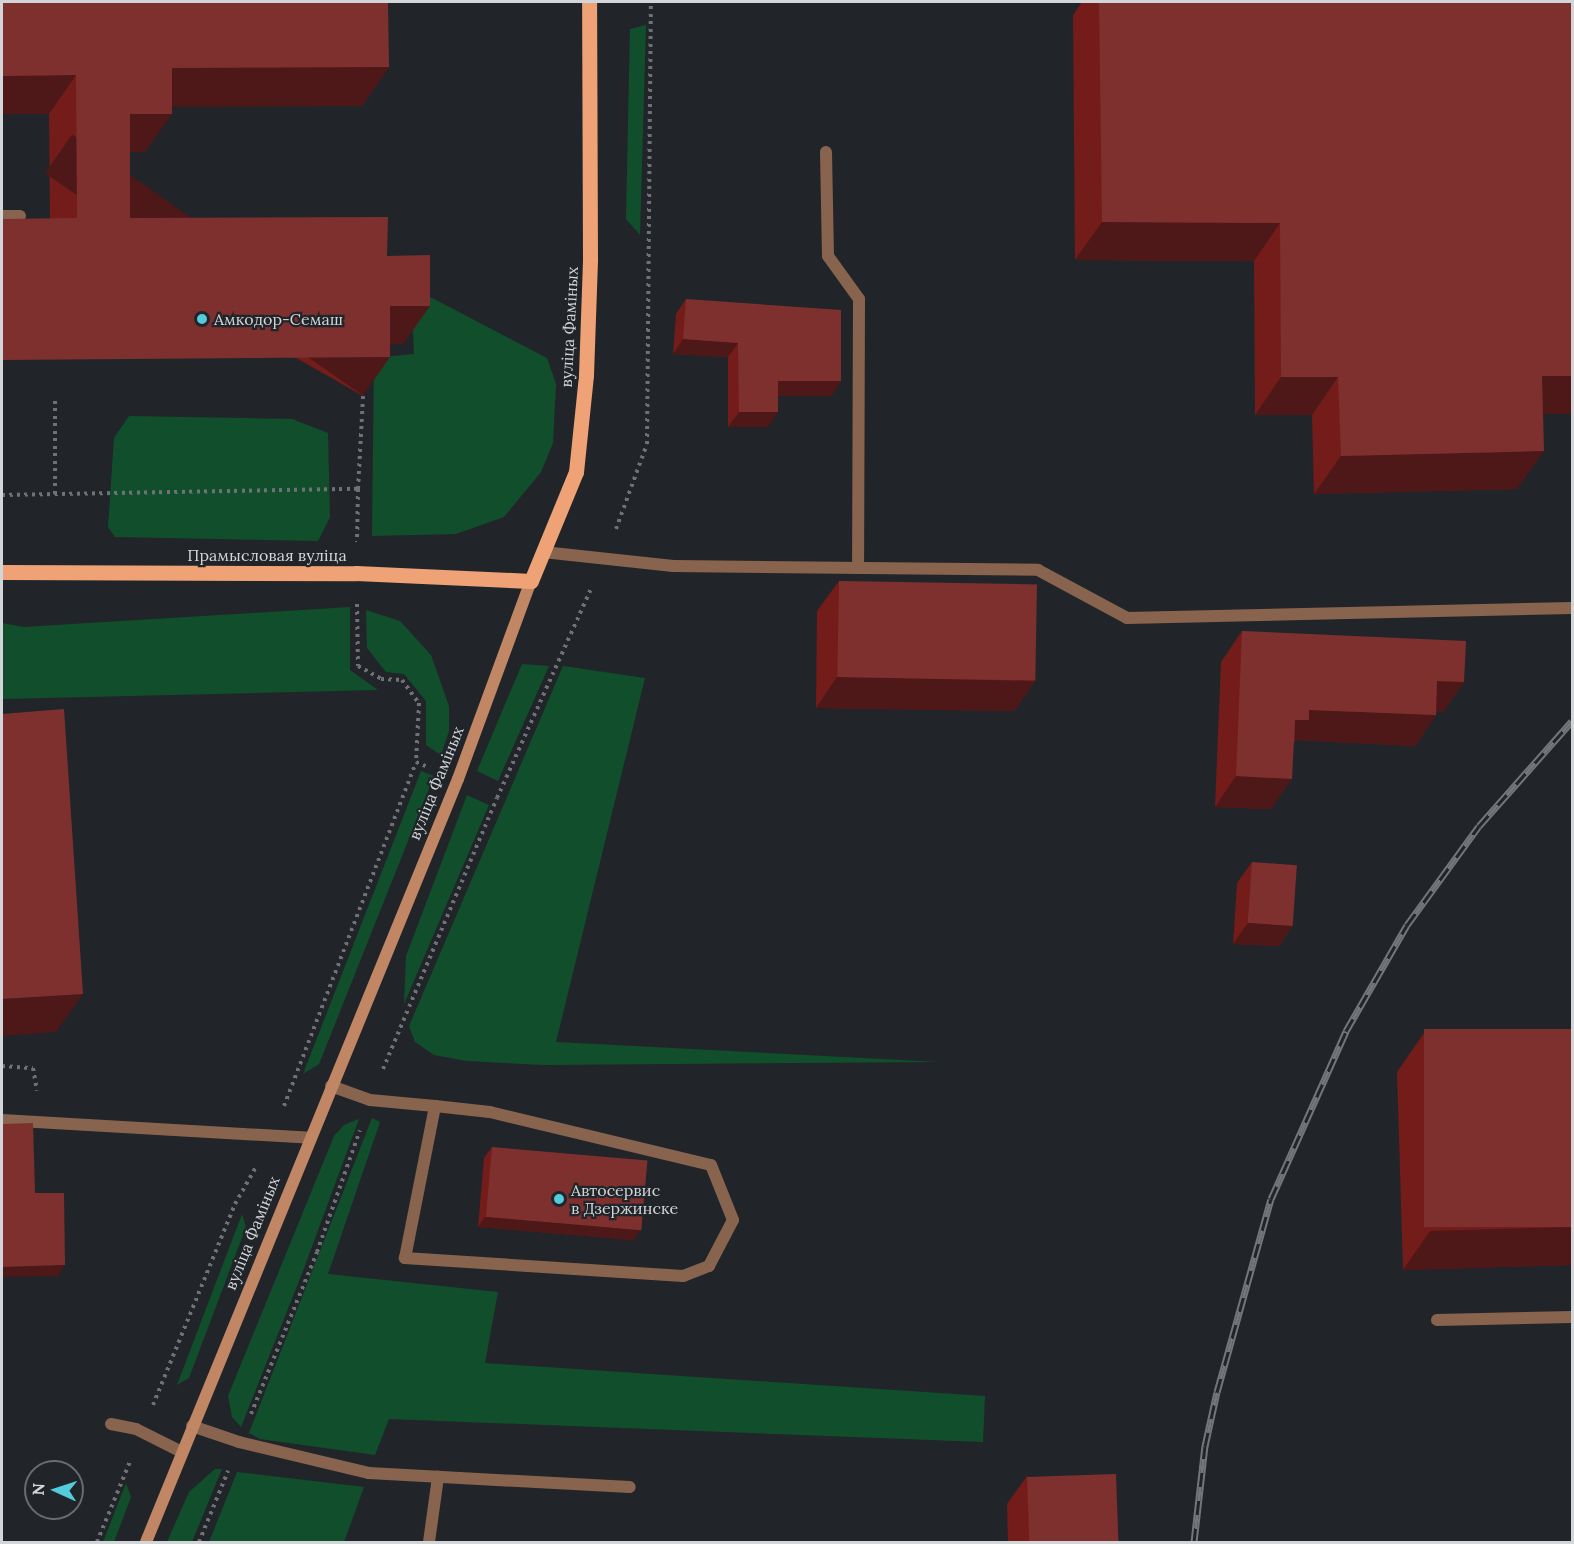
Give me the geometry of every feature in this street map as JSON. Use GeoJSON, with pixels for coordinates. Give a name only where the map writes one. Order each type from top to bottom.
{"type":"FeatureCollection","features":[{"type":"Feature","properties":{"kind":"main road","name":"вуліца Фаміных"},"geometry":{"type":"LineString","coordinates":[[146,1542],[458,779],[531,581],[576,472],[586,375],[590,259],[589,2]]}},
{"type":"Feature","properties":{"kind":"main road","name":"Прамысловая вуліца"},"geometry":{"type":"LineString","coordinates":[[2,572],[356,573],[531,581]]}},
{"type":"Feature","properties":{"kind":"lane"},"geometry":{"type":"LineString","coordinates":[[826,152],[828,256],[859,299],[858,568]]}},
{"type":"Feature","properties":{"kind":"lane"},"geometry":{"type":"LineString","coordinates":[[2,216],[20,216]]}},
{"type":"Feature","properties":{"kind":"lane"},"geometry":{"type":"LineString","coordinates":[[543,552],[673,566],[1038,570],[1126,618],[1572,608]]}},
{"type":"Feature","properties":{"kind":"lane"},"geometry":{"type":"LineString","coordinates":[[332,1086],[370,1100],[435,1106],[490,1112],[711,1165],[734,1220],[709,1266],[683,1276],[405,1258],[435,1106]]}},
{"type":"Feature","properties":{"kind":"lane"},"geometry":{"type":"LineString","coordinates":[[2,1120],[310,1138]]}},
{"type":"Feature","properties":{"kind":"lane"},"geometry":{"type":"LineString","coordinates":[[1437,1320],[1572,1317]]}},
{"type":"Feature","properties":{"kind":"lane"},"geometry":{"type":"LineString","coordinates":[[111,1424],[136,1430],[182,1452]]}},
{"type":"Feature","properties":{"kind":"lane"},"geometry":{"type":"LineString","coordinates":[[192,1426],[239,1442],[369,1473],[630,1487]]}},
{"type":"Feature","properties":{"kind":"lane"},"geometry":{"type":"LineString","coordinates":[[429,1542],[438,1477]]}},
{"type":"Feature","properties":{"kind":"path"},"geometry":{"type":"LineString","coordinates":[[358,489],[363,396]]}},
{"type":"Feature","properties":{"kind":"path"},"geometry":{"type":"LineString","coordinates":[[55,398],[55,494]]}},
{"type":"Feature","properties":{"kind":"path"},"geometry":{"type":"LineString","coordinates":[[2,1066],[33,1068],[43,1121]]}},
{"type":"Feature","properties":{"kind":"green space"},"geometry":{"type":"Polygon","coordinates":[[[646,25],[640,235],[626,219],[630,29],[646,25]]]}},
{"type":"Feature","properties":{"kind":"green space"},"geometry":{"type":"Polygon","coordinates":[[[411,287],[547,358],[556,384],[553,443],[541,472],[504,517],[456,534],[372,536],[374,358],[414,354],[411,287]]]}},
{"type":"Feature","properties":{"kind":"green space"},"geometry":{"type":"Polygon","coordinates":[[[129,416],[292,419],[328,433],[330,517],[318,541],[115,537],[108,527],[114,438],[129,416]]]}},
{"type":"Feature","properties":{"kind":"green space"},"geometry":{"type":"Polygon","coordinates":[[[350,607],[350,670],[378,690],[2,699],[2,623],[24,627],[350,607]]]}},
{"type":"Feature","properties":{"kind":"green space"},"geometry":{"type":"Polygon","coordinates":[[[366,610],[400,621],[431,655],[449,706],[449,731],[441,755],[426,745],[426,701],[404,674],[386,672],[367,648],[366,610]]]}},
{"type":"Feature","properties":{"kind":"green space"},"geometry":{"type":"Polygon","coordinates":[[[522,664],[549,666],[498,781],[477,771],[522,664]]]}},
{"type":"Feature","properties":{"kind":"green space"},"geometry":{"type":"Polygon","coordinates":[[[563,666],[645,678],[556,1042],[939,1062],[544,1065],[467,1061],[434,1055],[415,1042],[409,1026],[563,666]]]}},
{"type":"Feature","properties":{"kind":"green space"},"geometry":{"type":"Polygon","coordinates":[[[421,771],[434,776],[319,1064],[303,1074],[421,771]]]}},
{"type":"Feature","properties":{"kind":"green space"},"geometry":{"type":"Polygon","coordinates":[[[467,795],[489,805],[404,1004],[406,956],[467,795]]]}},
{"type":"Feature","properties":{"kind":"green space"},"geometry":{"type":"Polygon","coordinates":[[[372,1118],[380,1122],[328,1274],[498,1292],[485,1363],[985,1396],[983,1442],[389,1419],[375,1455],[260,1439],[249,1433],[372,1118]]]}},
{"type":"Feature","properties":{"kind":"green space"},"geometry":{"type":"Polygon","coordinates":[[[359,1119],[303,1271],[241,1427],[232,1417],[228,1396],[334,1136],[344,1125],[359,1119]]]}},
{"type":"Feature","properties":{"kind":"green space"},"geometry":{"type":"Polygon","coordinates":[[[242,1214],[246,1227],[189,1378],[177,1385],[242,1214]]]}},
{"type":"Feature","properties":{"kind":"green space"},"geometry":{"type":"Polygon","coordinates":[[[215,1469],[222,1469],[192,1542],[167,1542],[189,1492],[215,1469]]]}},
{"type":"Feature","properties":{"kind":"green space"},"geometry":{"type":"Polygon","coordinates":[[[237,1472],[364,1487],[344,1542],[209,1542],[237,1472]]]}},
{"type":"Feature","properties":{"kind":"green space"},"geometry":{"type":"Polygon","coordinates":[[[126,1483],[131,1497],[114,1542],[103,1542],[126,1483]]]}},
{"type":"Feature","properties":{"kind":"building"},"geometry":{"type":"Polygon","coordinates":[[[2,2],[388,2],[389,67],[172,68],[172,114],[130,114],[130,218],[388,217],[387,256],[430,255],[430,306],[390,306],[390,357],[2,360],[2,219],[77,218],[76,75],[2,76],[2,2]]]}},
{"type":"Feature","properties":{"kind":"building"},"geometry":{"type":"Polygon","coordinates":[[[1099,2],[1572,2],[1572,376],[1542,376],[1544,451],[1341,456],[1338,377],[1281,377],[1280,223],[1102,222],[1099,2]]]}},
{"type":"Feature","properties":{"kind":"building"},"geometry":{"type":"Polygon","coordinates":[[[686,299],[841,310],[841,381],[778,381],[778,412],[739,412],[738,343],[683,339],[686,299]]]}},
{"type":"Feature","properties":{"kind":"building"},"geometry":{"type":"Polygon","coordinates":[[[839,581],[1037,584],[1035,680],[837,677],[839,581]]]}},
{"type":"Feature","properties":{"kind":"building"},"geometry":{"type":"Polygon","coordinates":[[[1242,631],[1466,641],[1464,682],[1437,681],[1436,715],[1309,710],[1309,720],[1295,720],[1292,779],[1236,776],[1242,631]]]}},
{"type":"Feature","properties":{"kind":"building"},"geometry":{"type":"Polygon","coordinates":[[[64,709],[83,994],[2,999],[2,714],[64,709]]]}},
{"type":"Feature","properties":{"kind":"building"},"geometry":{"type":"Polygon","coordinates":[[[1252,862],[1297,865],[1293,926],[1248,923],[1252,862]]]}},
{"type":"Feature","properties":{"kind":"building"},"geometry":{"type":"Polygon","coordinates":[[[1424,1029],[1572,1029],[1572,1227],[1424,1227],[1424,1029]]]}},
{"type":"Feature","properties":{"kind":"building"},"geometry":{"type":"Polygon","coordinates":[[[33,1123],[35,1193],[64,1193],[65,1265],[2,1267],[2,1124],[33,1123]]]}},
{"type":"Feature","properties":{"kind":"building","name":"Автосервис в Дзержинске"},"geometry":{"type":"Polygon","coordinates":[[[492,1147],[647,1161],[641,1230],[486,1217],[492,1147]]]}},
{"type":"Feature","properties":{"kind":"building"},"geometry":{"type":"Polygon","coordinates":[[[1116,1474],[1118,1542],[1029,1542],[1027,1477],[1116,1474]]]}},
{"type":"Feature","properties":{"kind":"railway"},"geometry":{"type":"LineString","coordinates":[[1194,1542],[1205,1446],[1217,1392],[1271,1199],[1346,1031],[1407,925],[1479,826],[1572,721]]}},
{"type":"Feature","properties":{"kind":"place","name":"Амкодор-Семаш"},"geometry":{"type":"Point","coordinates":[202,319]}},
{"type":"Feature","properties":{"kind":"place","name":"Автосервис в Дзержинске"},"geometry":{"type":"Point","coordinates":[559,1199]}}]}
